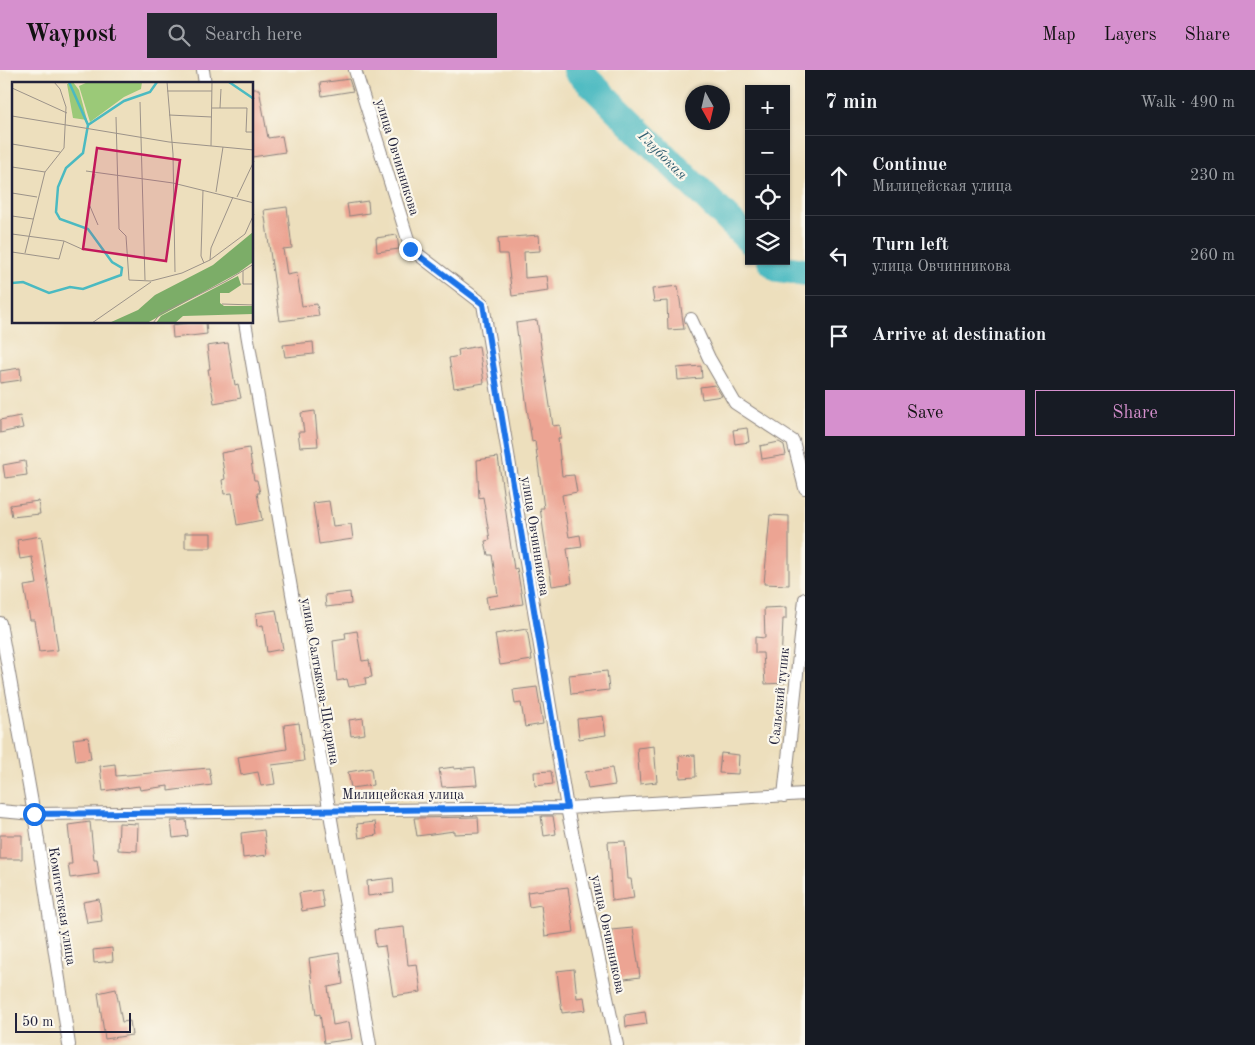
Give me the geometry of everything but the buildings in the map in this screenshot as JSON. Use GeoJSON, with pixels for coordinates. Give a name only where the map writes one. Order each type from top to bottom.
{"type":"FeatureCollection","features":[{"type":"Feature","properties":{"kind":"street","name":"улица Овчинникова"},"geometry":{"type":"LineString","coordinates":[[355,70],[410,249],[483,304],[567,808],[617,1045]]}},
{"type":"Feature","properties":{"kind":"street"},"geometry":{"type":"LineString","coordinates":[[691,319],[709,358],[735,403],[793,441],[805,488]]}},
{"type":"Feature","properties":{"kind":"street","name":"улица Салтыкова-Щедрина"},"geometry":{"type":"LineString","coordinates":[[245,324],[370,1045]]}},
{"type":"Feature","properties":{"kind":"street","name":"Сальский тупик"},"geometry":{"type":"LineString","coordinates":[[784,796],[805,599]]}},
{"type":"Feature","properties":{"kind":"street","name":"Комитетская улица"},"geometry":{"type":"LineString","coordinates":[[0,623],[34,814],[69,1045]]}},
{"type":"Feature","properties":{"kind":"street","name":"Милицейская улица"},"geometry":{"type":"LineString","coordinates":[[0,811],[34,814],[328,809],[567,808],[805,794]]}},
{"type":"Feature","properties":{"kind":"waterway","name":"Глубокая"},"geometry":{"type":"LineString","coordinates":[[577,70],[745,236]]}},
{"type":"Feature","properties":{"kind":"waterway","name":"Глубокая"},"geometry":{"type":"LineString","coordinates":[[775,265],[778,268],[805,272]]}},
{"type":"Feature","properties":{"kind":"route"},"geometry":{"type":"LineString","coordinates":[[34,814],[328,809],[567,808],[483,304],[410,249]]}}]}
